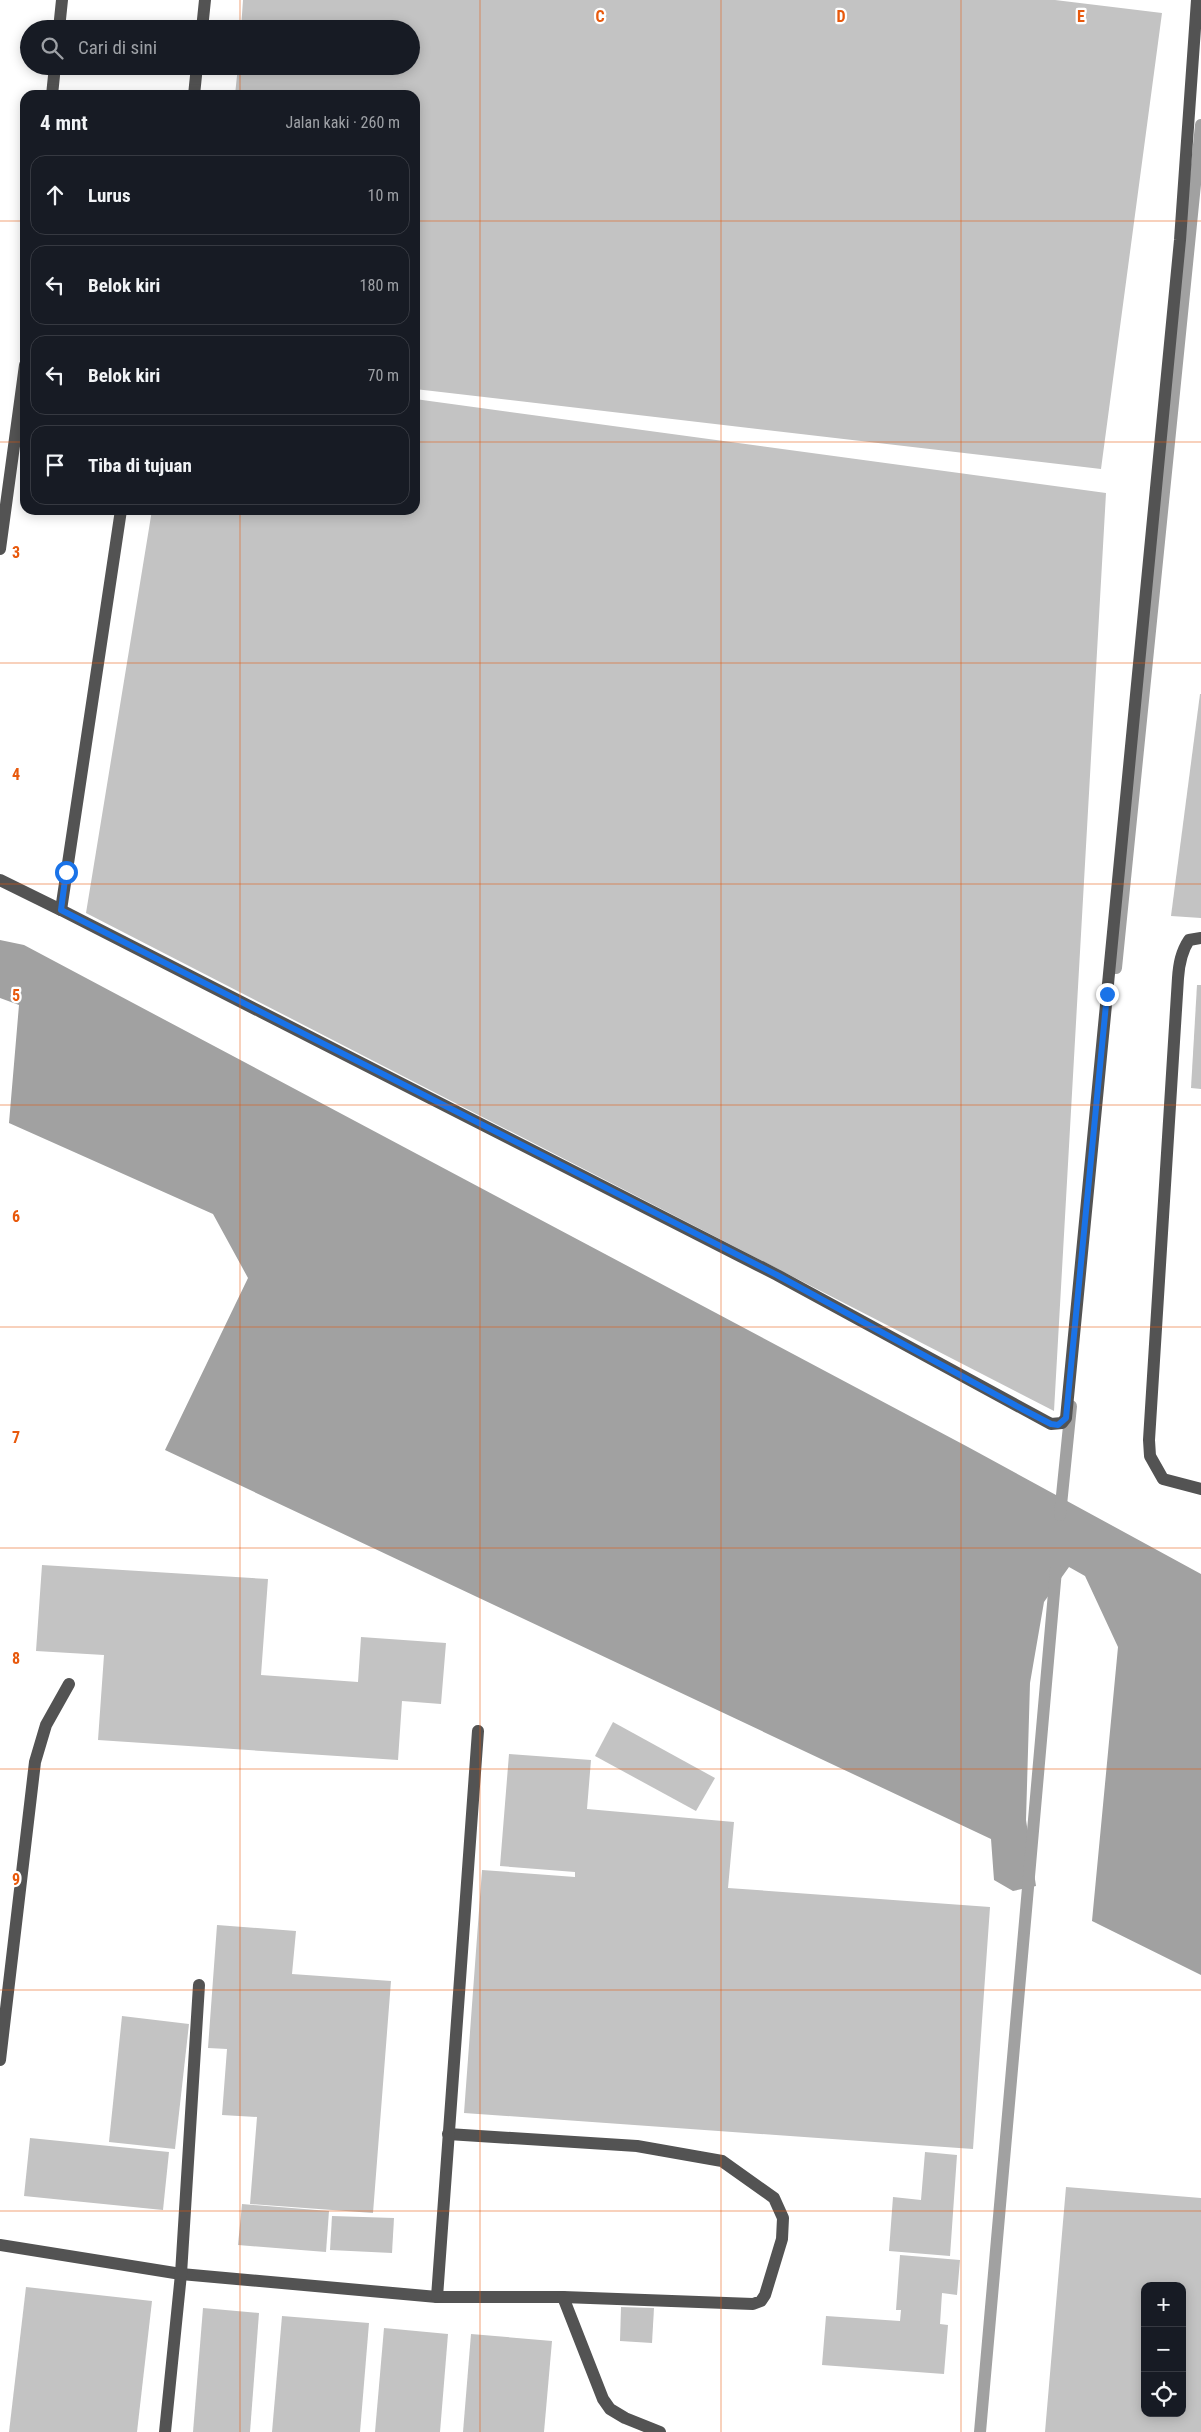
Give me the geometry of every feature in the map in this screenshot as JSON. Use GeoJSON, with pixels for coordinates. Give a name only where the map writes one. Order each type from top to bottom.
{"type":"FeatureCollection","features":[{"type":"Feature","properties":{"kind":"street"},"geometry":{"type":"LineString","coordinates":[[60,20],[62,0]]}},
{"type":"Feature","properties":{"kind":"street"},"geometry":{"type":"LineString","coordinates":[[203,20],[205,0]]}},
{"type":"Feature","properties":{"kind":"street"},"geometry":{"type":"LineString","coordinates":[[0,880],[777,1275],[1051,1424],[1062,1423],[1066,1418],[1067,1409],[1179,250],[1197,0]]}},
{"type":"Feature","properties":{"kind":"street"},"geometry":{"type":"LineString","coordinates":[[53,90],[54,75]]}},
{"type":"Feature","properties":{"kind":"street"},"geometry":{"type":"LineString","coordinates":[[195,90],[197,75]]}},
{"type":"Feature","properties":{"kind":"street"},"geometry":{"type":"LineString","coordinates":[[0,549],[20,428]]}},
{"type":"Feature","properties":{"kind":"street"},"geometry":{"type":"LineString","coordinates":[[61,910],[120,515]]}},
{"type":"Feature","properties":{"kind":"street"},"geometry":{"type":"LineString","coordinates":[[1201,938],[1188,940],[1180,959],[1178,978],[1149,1440],[1150,1456],[1163,1479],[1201,1489]]}},
{"type":"Feature","properties":{"kind":"street"},"geometry":{"type":"LineString","coordinates":[[0,2060],[35,1762],[46,1725],[69,1684]]}},
{"type":"Feature","properties":{"kind":"street"},"geometry":{"type":"LineString","coordinates":[[436,2297],[478,1731]]}},
{"type":"Feature","properties":{"kind":"street"},"geometry":{"type":"LineString","coordinates":[[165,2432],[181,2274],[199,1985]]}},
{"type":"Feature","properties":{"kind":"street"},"geometry":{"type":"LineString","coordinates":[[0,2245],[181,2274],[436,2297],[563,2297],[753,2304],[761,2301],[770,2281],[782,2239],[783,2218],[774,2198],[722,2161],[637,2146],[448,2134]]}},
{"type":"Feature","properties":{"kind":"street"},"geometry":{"type":"LineString","coordinates":[[563,2297],[603,2399],[610,2409],[660,2432]]}},
{"type":"Feature","properties":{"kind":"shaded area"},"geometry":{"type":"Polygon","coordinates":[[[0,940],[24,945],[968,1447],[1201,1574],[1201,1975],[1092,1921],[1118,1647],[1085,1576],[1069,1567],[1044,1602],[1030,1683],[1026,1820],[1036,1886],[1013,1891],[994,1880],[991,1839],[165,1450],[248,1278],[213,1214],[9,1123],[19,1005],[0,998],[0,940]]]}},
{"type":"Feature","properties":{"kind":"building"},"geometry":{"type":"Polygon","coordinates":[[[243,0],[1055,0],[1162,13],[1101,469],[420,390],[420,90],[236,90],[237,75],[420,75],[420,20],[242,20],[243,0]]]}},
{"type":"Feature","properties":{"kind":"building"},"geometry":{"type":"Polygon","coordinates":[[[420,400],[1106,493],[1054,1411],[86,913],[151,515],[420,515],[420,400]]]}},
{"type":"Feature","properties":{"kind":"building"},"geometry":{"type":"Polygon","coordinates":[[[1201,694],[1201,918],[1171,916],[1201,694]]]}},
{"type":"Feature","properties":{"kind":"building"},"geometry":{"type":"Polygon","coordinates":[[[1197,985],[1201,985],[1201,1089],[1191,1088],[1197,985]]]}},
{"type":"Feature","properties":{"kind":"building"},"geometry":{"type":"Polygon","coordinates":[[[42,1565],[268,1579],[261,1675],[358,1682],[361,1637],[446,1643],[441,1704],[402,1701],[398,1760],[98,1740],[104,1655],[36,1651],[42,1565]]]}},
{"type":"Feature","properties":{"kind":"building"},"geometry":{"type":"Polygon","coordinates":[[[613,1722],[715,1778],[696,1811],[595,1756],[613,1722]]]}},
{"type":"Feature","properties":{"kind":"building"},"geometry":{"type":"Polygon","coordinates":[[[509,1754],[591,1760],[587,1809],[734,1822],[728,1888],[990,1907],[973,2149],[464,2113],[482,1870],[575,1877],[575,1872],[500,1866],[509,1754]]]}},
{"type":"Feature","properties":{"kind":"building"},"geometry":{"type":"Polygon","coordinates":[[[217,1925],[296,1931],[292,1974],[391,1981],[373,2213],[250,2204],[257,2117],[222,2115],[227,2049],[208,2048],[217,1925]]]}},
{"type":"Feature","properties":{"kind":"building"},"geometry":{"type":"Polygon","coordinates":[[[122,2016],[189,2024],[175,2149],[109,2142],[122,2016]]]}},
{"type":"Feature","properties":{"kind":"building"},"geometry":{"type":"Polygon","coordinates":[[[30,2138],[169,2152],[163,2210],[24,2196],[30,2138]]]}},
{"type":"Feature","properties":{"kind":"building"},"geometry":{"type":"Polygon","coordinates":[[[925,2152],[957,2155],[950,2256],[889,2251],[893,2197],[921,2200],[925,2152]]]}},
{"type":"Feature","properties":{"kind":"building"},"geometry":{"type":"Polygon","coordinates":[[[1066,2187],[1201,2198],[1201,2432],[1045,2432],[1066,2187]]]}},
{"type":"Feature","properties":{"kind":"building"},"geometry":{"type":"Polygon","coordinates":[[[242,2204],[329,2211],[326,2252],[238,2245],[242,2204]]]}},
{"type":"Feature","properties":{"kind":"building"},"geometry":{"type":"Polygon","coordinates":[[[332,2216],[394,2218],[392,2253],[330,2250],[332,2216]]]}},
{"type":"Feature","properties":{"kind":"building"},"geometry":{"type":"Polygon","coordinates":[[[900,2255],[960,2260],[957,2295],[942,2293],[940,2324],[948,2325],[944,2374],[822,2365],[826,2316],[900,2321],[901,2310],[896,2310],[900,2255]]]}},
{"type":"Feature","properties":{"kind":"building"},"geometry":{"type":"Polygon","coordinates":[[[26,2287],[152,2301],[137,2432],[9,2432],[26,2287]]]}},
{"type":"Feature","properties":{"kind":"building"},"geometry":{"type":"Polygon","coordinates":[[[621,2307],[654,2308],[652,2343],[620,2341],[621,2307]]]}},
{"type":"Feature","properties":{"kind":"building"},"geometry":{"type":"Polygon","coordinates":[[[203,2308],[259,2313],[250,2432],[193,2432],[203,2308]]]}},
{"type":"Feature","properties":{"kind":"building"},"geometry":{"type":"Polygon","coordinates":[[[282,2316],[369,2323],[360,2432],[272,2432],[282,2316]]]}},
{"type":"Feature","properties":{"kind":"building"},"geometry":{"type":"Polygon","coordinates":[[[384,2328],[448,2334],[440,2432],[375,2432],[384,2328]]]}},
{"type":"Feature","properties":{"kind":"building"},"geometry":{"type":"Polygon","coordinates":[[[471,2334],[552,2341],[544,2432],[463,2432],[471,2334]]]}},
{"type":"Feature","properties":{"kind":"waterway"},"geometry":{"type":"LineString","coordinates":[[1116,968],[1201,125]]}},
{"type":"Feature","properties":{"kind":"waterway"},"geometry":{"type":"LineString","coordinates":[[1060,1515],[1071,1406]]}},
{"type":"Feature","properties":{"kind":"waterway"},"geometry":{"type":"LineString","coordinates":[[980,2432],[1056,1570]]}},
{"type":"Feature","properties":{"kind":"route"},"geometry":{"type":"LineString","coordinates":[[66,872],[61,910],[777,1275],[1024,1410],[1051,1424],[1058,1425],[1066,1418],[1107,994]]}}]}
